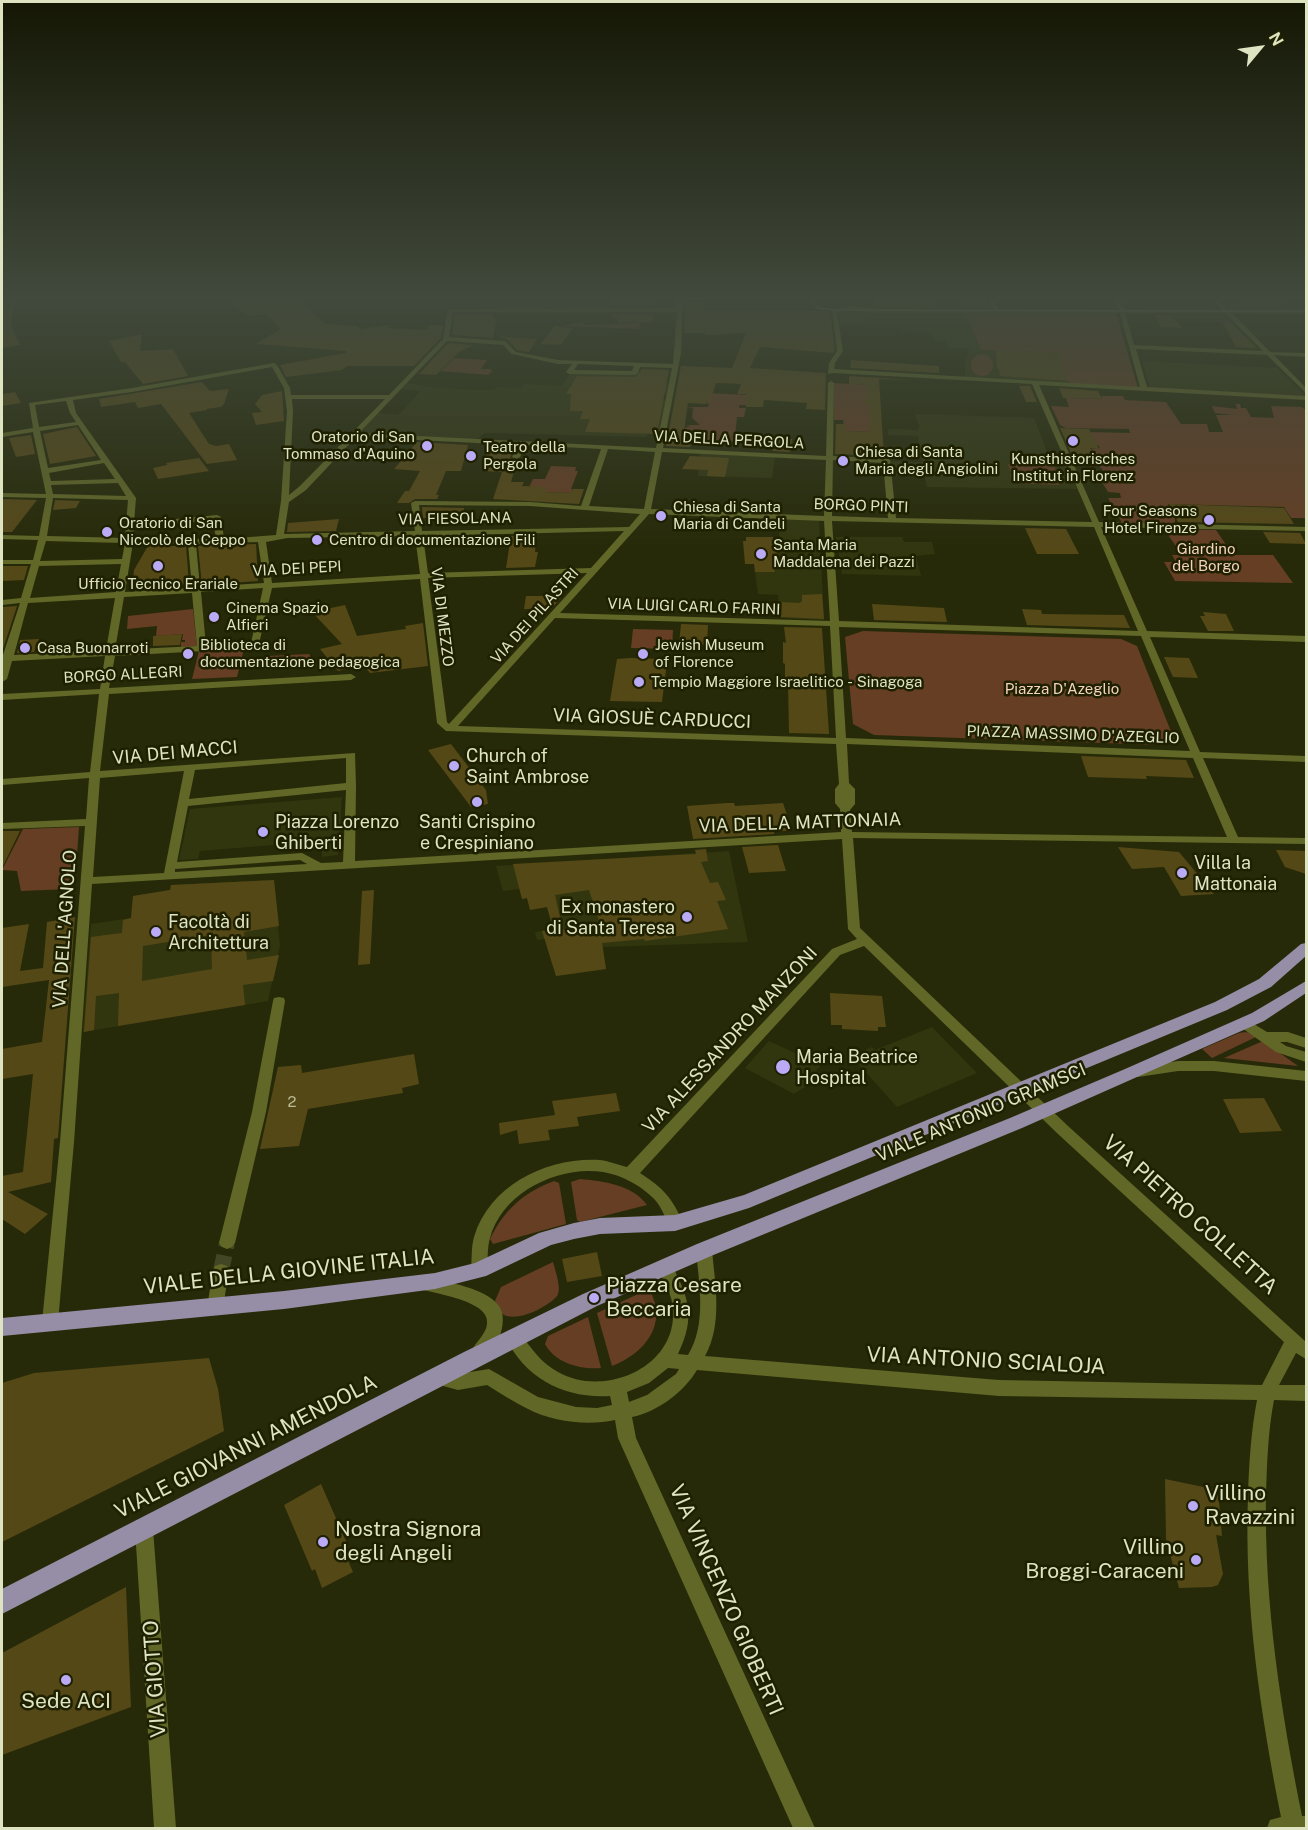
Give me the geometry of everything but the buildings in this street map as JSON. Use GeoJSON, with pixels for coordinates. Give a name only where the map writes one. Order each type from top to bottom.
{"type":"FeatureCollection","features":[{"type":"Feature","properties":{"kind":"main road","name":"VIALE ANTONIO GRAMSCI"},"geometry":{"type":"LineString","coordinates":[[675,1223],[749,1202],[1245,995],[1280,972],[1306,948]]}},
{"type":"Feature","properties":{"kind":"main road","name":"VIALE ANTONIO GRAMSCI"},"geometry":{"type":"LineString","coordinates":[[665,1268],[1131,1073],[1276,1008],[1306,986]]}},
{"type":"Feature","properties":{"kind":"main road","name":"VIALE DELLA GIOVINE ITALIA"},"geometry":{"type":"LineString","coordinates":[[2,1327],[215,1307],[422,1283],[479,1270],[546,1239],[574,1231],[600,1226],[675,1223]]}},
{"type":"Feature","properties":{"kind":"main road"},"geometry":{"type":"LineString","coordinates":[[514,1338],[590,1300],[665,1268]]}},
{"type":"Feature","properties":{"kind":"main road","name":"VIALE GIOVANNI AMENDOLA"},"geometry":{"type":"LineString","coordinates":[[2,1602],[514,1338]]}},
{"type":"Feature","properties":{"kind":"street"},"geometry":{"type":"LineString","coordinates":[[2,679],[5,658],[43,537],[50,496],[31,404],[163,383]]}},
{"type":"Feature","properties":{"kind":"street"},"geometry":{"type":"LineString","coordinates":[[280,537],[285,501],[289,397],[283,383]]}},
{"type":"Feature","properties":{"kind":"street"},"geometry":{"type":"LineString","coordinates":[[285,501],[302,489],[403,383]]}},
{"type":"Feature","properties":{"kind":"street"},"geometry":{"type":"LineString","coordinates":[[647,511],[672,383]]}},
{"type":"Feature","properties":{"kind":"street"},"geometry":{"type":"LineString","coordinates":[[831,383],[828,519],[844,784],[840,789],[840,803],[845,808],[854,926],[860,937]]}},
{"type":"Feature","properties":{"kind":"street","name":"PIAZZA MASSIMO D'AZEGLIO"},"geometry":{"type":"LineString","coordinates":[[841,741],[1195,755],[1035,383]]}},
{"type":"Feature","properties":{"kind":"street"},"geometry":{"type":"LineString","coordinates":[[1042,383],[1306,398]]}},
{"type":"Feature","properties":{"kind":"street"},"geometry":{"type":"LineString","coordinates":[[1142,383],[1144,389]]}},
{"type":"Feature","properties":{"kind":"street"},"geometry":{"type":"LineString","coordinates":[[289,397],[390,397]]}},
{"type":"Feature","properties":{"kind":"street"},"geometry":{"type":"LineString","coordinates":[[69,399],[73,413],[132,498]]}},
{"type":"Feature","properties":{"kind":"street"},"geometry":{"type":"LineString","coordinates":[[2,435],[81,423]]}},
{"type":"Feature","properties":{"kind":"street","name":"VIA DELLA PERGOLA"},"geometry":{"type":"LineString","coordinates":[[354,435],[887,462],[892,520]]}},
{"type":"Feature","properties":{"kind":"street"},"geometry":{"type":"LineString","coordinates":[[516,458],[522,444]]}},
{"type":"Feature","properties":{"kind":"street"},"geometry":{"type":"LineString","coordinates":[[584,509],[605,447]]}},
{"type":"Feature","properties":{"kind":"street"},"geometry":{"type":"LineString","coordinates":[[45,471],[106,461]]}},
{"type":"Feature","properties":{"kind":"street"},"geometry":{"type":"LineString","coordinates":[[48,483],[120,481]]}},
{"type":"Feature","properties":{"kind":"street"},"geometry":{"type":"LineString","coordinates":[[2,495],[132,498]]}},
{"type":"Feature","properties":{"kind":"street","name":"VIA DELL'AGNOLO"},"geometry":{"type":"LineString","coordinates":[[50,1322],[68,1142],[95,776],[104,692],[129,540],[132,498]]}},
{"type":"Feature","properties":{"kind":"street","name":"BORGO PINTI"},"geometry":{"type":"LineString","coordinates":[[415,503],[530,504],[584,509],[828,519],[1306,530]]}},
{"type":"Feature","properties":{"kind":"street","name":"VIA DI MEZZO"},"geometry":{"type":"LineString","coordinates":[[415,503],[442,723],[450,729]]}},
{"type":"Feature","properties":{"kind":"street","name":"VIA DEI PILASTRI"},"geometry":{"type":"LineString","coordinates":[[450,729],[647,511]]}},
{"type":"Feature","properties":{"kind":"street"},"geometry":{"type":"LineString","coordinates":[[129,526],[217,518],[220,541]]}},
{"type":"Feature","properties":{"kind":"street","name":"VIA FIESOLANA"},"geometry":{"type":"LineString","coordinates":[[2,537],[192,542],[262,540],[280,537],[630,529]]}},
{"type":"Feature","properties":{"kind":"street"},"geometry":{"type":"LineString","coordinates":[[5,658],[255,646],[268,585],[262,540]]}},
{"type":"Feature","properties":{"kind":"street"},"geometry":{"type":"LineString","coordinates":[[192,542],[202,649]]}},
{"type":"Feature","properties":{"kind":"street"},"geometry":{"type":"LineString","coordinates":[[2,562],[125,561]]}},
{"type":"Feature","properties":{"kind":"street","name":"VIA DEI PEPI"},"geometry":{"type":"LineString","coordinates":[[2,602],[424,576],[595,570]]}},
{"type":"Feature","properties":{"kind":"street","name":"VIA LUIGI CARLO FARINI"},"geometry":{"type":"LineString","coordinates":[[554,615],[834,625]]}},
{"type":"Feature","properties":{"kind":"street"},"geometry":{"type":"LineString","coordinates":[[834,625],[1306,639]]}},
{"type":"Feature","properties":{"kind":"street","name":"BORGO ALLEGRI"},"geometry":{"type":"LineString","coordinates":[[2,697],[351,677]]}},
{"type":"Feature","properties":{"kind":"street","name":"VIA GIOSUÈ CARDUCCI"},"geometry":{"type":"LineString","coordinates":[[450,729],[841,741]]}},
{"type":"Feature","properties":{"kind":"street","name":"VIA DEI MACCI"},"geometry":{"type":"LineString","coordinates":[[2,782],[351,755],[351,786]]}},
{"type":"Feature","properties":{"kind":"street"},"geometry":{"type":"LineString","coordinates":[[1234,841],[1195,755],[1306,759]]}},
{"type":"Feature","properties":{"kind":"street"},"geometry":{"type":"LineString","coordinates":[[169,871],[190,768]]}},
{"type":"Feature","properties":{"kind":"street"},"geometry":{"type":"LineString","coordinates":[[86,881],[169,871],[349,866],[351,786],[184,802]]}},
{"type":"Feature","properties":{"kind":"street"},"geometry":{"type":"LineString","coordinates":[[2,826],[91,822]]}},
{"type":"Feature","properties":{"kind":"street","name":"VIA DELLA MATTONAIA"},"geometry":{"type":"LineString","coordinates":[[349,866],[847,835],[1306,843]]}},
{"type":"Feature","properties":{"kind":"street","name":"VIA PIETRO COLLETTA"},"geometry":{"type":"LineString","coordinates":[[860,937],[1043,1111],[1300,1347]]}},
{"type":"Feature","properties":{"kind":"street","name":"VIA ALESSANDRO MANZONI"},"geometry":{"type":"LineString","coordinates":[[629,1175],[836,952],[860,937]]}},
{"type":"Feature","properties":{"kind":"street"},"geometry":{"type":"LineString","coordinates":[[227,1243],[259,1112],[279,1001]]}},
{"type":"Feature","properties":{"kind":"street"},"geometry":{"type":"LineString","coordinates":[[1244,1023],[1281,1048],[1306,1057]]}},
{"type":"Feature","properties":{"kind":"street"},"geometry":{"type":"LineString","coordinates":[[1265,1037],[1288,1037],[1306,1043]]}},
{"type":"Feature","properties":{"kind":"street"},"geometry":{"type":"LineString","coordinates":[[1131,1073],[1178,1066],[1214,1066],[1306,1076]]}},
{"type":"Feature","properties":{"kind":"street"},"geometry":{"type":"LineString","coordinates":[[479,1270],[478,1251],[484,1229],[500,1202],[520,1185],[552,1171],[576,1167],[608,1168],[629,1175],[656,1191],[669,1207],[675,1223]]}},
{"type":"Feature","properties":{"kind":"street"},"geometry":{"type":"LineString","coordinates":[[436,1378],[458,1382],[489,1377],[534,1404],[550,1410],[597,1416],[638,1408],[682,1378],[693,1364],[701,1348],[708,1319],[704,1250]]}},
{"type":"Feature","properties":{"kind":"street"},"geometry":{"type":"LineString","coordinates":[[514,1338],[535,1366],[555,1380],[579,1387],[617,1387],[642,1378],[664,1360],[676,1339],[682,1313],[678,1294],[665,1268]]}},
{"type":"Feature","properties":{"kind":"street"},"geometry":{"type":"LineString","coordinates":[[215,1307],[221,1271]]}},
{"type":"Feature","properties":{"kind":"street"},"geometry":{"type":"LineString","coordinates":[[422,1283],[477,1298],[492,1306],[495,1316],[492,1334],[471,1359]]}},
{"type":"Feature","properties":{"kind":"street"},"geometry":{"type":"LineString","coordinates":[[1293,1828],[1269,1685],[1257,1566],[1258,1482],[1267,1394],[1276,1373],[1300,1347]]}},
{"type":"Feature","properties":{"kind":"street","name":"VIA ANTONIO SCIALOJA"},"geometry":{"type":"LineString","coordinates":[[664,1360],[999,1388],[1306,1393]]}},
{"type":"Feature","properties":{"kind":"street","name":"VIA VINCENZO GIOBERTI"},"geometry":{"type":"LineString","coordinates":[[617,1387],[627,1438],[804,1828]]}},
{"type":"Feature","properties":{"kind":"street","name":"VIA GIOTTO"},"geometry":{"type":"LineString","coordinates":[[144,1529],[165,1828]]}},
{"type":"Feature","properties":{"kind":"shaded area"},"geometry":{"type":"Polygon","coordinates":[[[407,383],[473,390],[494,390],[497,387],[521,388],[524,384],[562,386],[564,383],[669,383],[667,395],[639,395],[639,400],[666,400],[658,434],[647,434],[647,437],[484,433],[477,440],[358,434],[377,413],[398,415],[421,391],[401,389],[407,383]]]}},
{"type":"Feature","properties":{"kind":"shaded area"},"geometry":{"type":"Polygon","coordinates":[[[1149,383],[1293,383],[1306,396],[1150,388],[1149,383]]]}},
{"type":"Feature","properties":{"kind":"shaded area"},"geometry":{"type":"Polygon","coordinates":[[[915,414],[1034,418],[1052,465],[1066,465],[1077,489],[927,487],[925,477],[891,475],[890,461],[922,462],[918,436],[888,435],[888,429],[918,430],[920,425],[915,414]]]}},
{"type":"Feature","properties":{"kind":"shaded area"},"geometry":{"type":"Polygon","coordinates":[[[700,454],[775,457],[772,478],[698,476],[700,454]]]}},
{"type":"Feature","properties":{"kind":"shaded area"},"geometry":{"type":"Polygon","coordinates":[[[777,518],[819,520],[824,620],[781,618],[778,595],[758,594],[755,572],[775,572],[772,556],[778,556],[775,540],[780,540],[777,518]]]}},
{"type":"Feature","properties":{"kind":"shaded area"},"geometry":{"type":"Polygon","coordinates":[[[836,537],[902,537],[904,542],[932,542],[935,554],[916,556],[921,576],[842,574],[836,537]]]}},
{"type":"Feature","properties":{"kind":"shaded area"},"geometry":{"type":"Polygon","coordinates":[[[342,797],[338,855],[322,857],[322,841],[200,851],[198,859],[179,860],[190,809],[342,797]]]}},
{"type":"Feature","properties":{"kind":"shaded area","name":"Ex monastero di Santa Teresa"},"geometry":{"type":"Polygon","coordinates":[[[729,851],[748,942],[603,947],[606,969],[556,976],[545,939],[537,940],[535,932],[553,929],[547,907],[530,910],[527,898],[522,899],[520,889],[503,891],[496,866],[729,851]]]}},
{"type":"Feature","properties":{"kind":"shaded area"},"geometry":{"type":"Polygon","coordinates":[[[274,880],[280,946],[268,1001],[83,1032],[91,924],[131,918],[133,896],[170,890],[171,885],[274,880]]]}},
{"type":"Feature","properties":{"kind":"shaded area"},"geometry":{"type":"Polygon","coordinates":[[[932,1027],[977,1073],[897,1107],[851,1056],[872,1047],[875,1050],[932,1027]]]}},
{"type":"Feature","properties":{"kind":"shaded area","name":"Maria Beatrice Hospital"},"geometry":{"type":"Polygon","coordinates":[[[769,1041],[821,1065],[816,1071],[824,1074],[794,1094],[745,1068],[769,1041]]]}},
{"type":"Feature","properties":{"kind":"green space"},"geometry":{"type":"Polygon","coordinates":[[[834,383],[869,385],[866,405],[870,405],[870,432],[845,431],[843,420],[834,420],[834,383]]]}},
{"type":"Feature","properties":{"kind":"green space"},"geometry":{"type":"Polygon","coordinates":[[[1137,383],[1138,388],[1072,384],[1137,383]]]}},
{"type":"Feature","properties":{"kind":"green space"},"geometry":{"type":"Polygon","coordinates":[[[708,393],[748,395],[746,405],[739,405],[739,408],[746,408],[744,417],[737,417],[735,436],[730,437],[751,439],[750,442],[716,440],[715,443],[704,443],[706,435],[702,435],[702,432],[684,431],[690,426],[685,425],[700,425],[692,418],[693,408],[688,407],[708,407],[709,404],[706,403],[708,393]]]}},
{"type":"Feature","properties":{"kind":"green space"},"geometry":{"type":"Polygon","coordinates":[[[1101,396],[1123,396],[1125,400],[1166,402],[1181,424],[1207,424],[1209,432],[1223,432],[1216,415],[1233,415],[1215,413],[1212,406],[1237,409],[1236,404],[1240,404],[1241,408],[1246,408],[1251,417],[1274,418],[1271,406],[1302,407],[1306,411],[1306,518],[1291,518],[1284,507],[1168,504],[1170,509],[1176,509],[1180,518],[1175,518],[1175,523],[1122,523],[1108,498],[1121,498],[1120,493],[1108,492],[1096,472],[1105,472],[1099,466],[1105,466],[1098,465],[1096,461],[1086,461],[1084,456],[1094,456],[1091,449],[1100,448],[1098,445],[1091,445],[1086,432],[1130,433],[1129,429],[1066,428],[1060,425],[1051,406],[1069,407],[1066,398],[1102,399],[1101,396]]]}},
{"type":"Feature","properties":{"kind":"green space"},"geometry":{"type":"Polygon","coordinates":[[[1008,464],[1054,465],[1057,474],[1011,472],[1008,464]]]}},
{"type":"Feature","properties":{"kind":"green space"},"geometry":{"type":"Polygon","coordinates":[[[551,466],[576,467],[575,471],[578,471],[571,489],[573,489],[572,493],[545,492],[529,487],[533,479],[545,479],[551,466]]]}},
{"type":"Feature","properties":{"kind":"green space"},"geometry":{"type":"Polygon","coordinates":[[[1010,474],[1056,476],[1059,485],[1013,483],[1010,474]]]}},
{"type":"Feature","properties":{"kind":"green space","name":"Giardino del Borgo"},"geometry":{"type":"Polygon","coordinates":[[[1164,529],[1216,530],[1233,555],[1273,555],[1293,583],[1175,581],[1164,562],[1176,562],[1172,555],[1182,555],[1164,529]]]}},
{"type":"Feature","properties":{"kind":"green space"},"geometry":{"type":"Polygon","coordinates":[[[193,609],[197,646],[181,647],[181,642],[185,642],[182,640],[183,634],[156,636],[157,626],[127,629],[128,616],[193,609]]]}},
{"type":"Feature","properties":{"kind":"green space"},"geometry":{"type":"Polygon","coordinates":[[[633,629],[673,630],[672,649],[631,648],[633,629]]]}},
{"type":"Feature","properties":{"kind":"green space","name":"Piazza D'Azeglio"},"geometry":{"type":"Polygon","coordinates":[[[863,631],[1121,639],[1137,646],[1174,739],[1160,745],[874,735],[853,724],[845,637],[863,631]]]}},
{"type":"Feature","properties":{"kind":"green space"},"geometry":{"type":"Polygon","coordinates":[[[244,649],[237,677],[192,679],[199,651],[244,649]]]}},
{"type":"Feature","properties":{"kind":"green space"},"geometry":{"type":"Polygon","coordinates":[[[309,654],[317,666],[265,669],[268,656],[309,654]]]}},
{"type":"Feature","properties":{"kind":"green space"},"geometry":{"type":"Polygon","coordinates":[[[79,827],[76,868],[70,869],[69,889],[21,891],[17,871],[2,870],[23,829],[79,827]]]}},
{"type":"Feature","properties":{"kind":"green space"},"geometry":{"type":"Polygon","coordinates":[[[1246,1032],[1258,1036],[1212,1058],[1202,1049],[1239,1033],[1246,1032]]]}},
{"type":"Feature","properties":{"kind":"green space"},"geometry":{"type":"Polygon","coordinates":[[[1263,1041],[1298,1066],[1224,1058],[1263,1041]]]}},
{"type":"Feature","properties":{"kind":"green space"},"geometry":{"type":"Polygon","coordinates":[[[580,1179],[617,1185],[634,1193],[647,1205],[580,1222],[577,1220],[571,1182],[580,1179]]]}},
{"type":"Feature","properties":{"kind":"green space"},"geometry":{"type":"Polygon","coordinates":[[[554,1181],[559,1183],[566,1224],[493,1244],[490,1239],[508,1211],[533,1191],[554,1181]]]}},
{"type":"Feature","properties":{"kind":"green space"},"geometry":{"type":"Polygon","coordinates":[[[553,1262],[559,1287],[555,1298],[539,1309],[517,1317],[507,1316],[499,1311],[495,1301],[501,1287],[553,1262]]]}},
{"type":"Feature","properties":{"kind":"green space"},"geometry":{"type":"Polygon","coordinates":[[[649,1289],[655,1302],[656,1314],[655,1325],[650,1336],[635,1353],[612,1366],[597,1313],[649,1289]]]}},
{"type":"Feature","properties":{"kind":"green space"},"geometry":{"type":"Polygon","coordinates":[[[588,1317],[601,1368],[585,1368],[569,1364],[549,1351],[545,1344],[548,1336],[588,1317]]]}},
{"type":"Feature","properties":{"kind":"tunnel"},"geometry":{"type":"LineString","coordinates":[[221,1271],[227,1243]]}},
{"type":"Feature","properties":{"kind":"place","name":"Kunsthistorisches Institut in Florenz"},"geometry":{"type":"Point","coordinates":[1073,441]}},
{"type":"Feature","properties":{"kind":"place","name":"Oratorio di San Tommaso d'Aquino"},"geometry":{"type":"Point","coordinates":[427,446]}},
{"type":"Feature","properties":{"kind":"place","name":"Teatro della Pergola"},"geometry":{"type":"Point","coordinates":[471,456]}},
{"type":"Feature","properties":{"kind":"place","name":"Chiesa di Santa Maria degli Angiolini"},"geometry":{"type":"Point","coordinates":[843,461]}},
{"type":"Feature","properties":{"kind":"place","name":"Chiesa di Santa Maria di Candeli"},"geometry":{"type":"Point","coordinates":[661,516]}},
{"type":"Feature","properties":{"kind":"place","name":"Four Seasons Hotel Firenze"},"geometry":{"type":"Point","coordinates":[1209,520]}},
{"type":"Feature","properties":{"kind":"place","name":"Oratorio di San Niccolò del Ceppo"},"geometry":{"type":"Point","coordinates":[107,532]}},
{"type":"Feature","properties":{"kind":"place","name":"Centro di documentazione Fili"},"geometry":{"type":"Point","coordinates":[317,540]}},
{"type":"Feature","properties":{"kind":"place","name":"Santa Maria Maddalena dei Pazzi"},"geometry":{"type":"Point","coordinates":[761,554]}},
{"type":"Feature","properties":{"kind":"place","name":"Ufficio Tecnico Erariale"},"geometry":{"type":"Point","coordinates":[158,566]}},
{"type":"Feature","properties":{"kind":"place","name":"Cinema Spazio Alfieri"},"geometry":{"type":"Point","coordinates":[214,617]}},
{"type":"Feature","properties":{"kind":"place","name":"Casa Buonarroti"},"geometry":{"type":"Point","coordinates":[25,648]}},
{"type":"Feature","properties":{"kind":"place","name":"Biblioteca di documentazione pedagogica"},"geometry":{"type":"Point","coordinates":[188,654]}},
{"type":"Feature","properties":{"kind":"place","name":"Jewish Museum of Florence"},"geometry":{"type":"Point","coordinates":[643,654]}},
{"type":"Feature","properties":{"kind":"place","name":"Tempio Maggiore Israelitico - Sinagoga"},"geometry":{"type":"Point","coordinates":[639,682]}},
{"type":"Feature","properties":{"kind":"place","name":"Church of Saint Ambrose"},"geometry":{"type":"Point","coordinates":[454,766]}},
{"type":"Feature","properties":{"kind":"place","name":"Santi Crispino e Crespiniano"},"geometry":{"type":"Point","coordinates":[477,802]}},
{"type":"Feature","properties":{"kind":"place","name":"Piazza Lorenzo Ghiberti"},"geometry":{"type":"Point","coordinates":[263,832]}},
{"type":"Feature","properties":{"kind":"place","name":"Villa la Mattonaia"},"geometry":{"type":"Point","coordinates":[1182,873]}},
{"type":"Feature","properties":{"kind":"place","name":"Ex monastero di Santa Teresa"},"geometry":{"type":"Point","coordinates":[687,917]}},
{"type":"Feature","properties":{"kind":"place","name":"Facoltà di Architettura"},"geometry":{"type":"Point","coordinates":[156,932]}},
{"type":"Feature","properties":{"kind":"place","name":"Maria Beatrice Hospital"},"geometry":{"type":"Point","coordinates":[783,1067]}},
{"type":"Feature","properties":{"kind":"place","name":"Piazza Cesare Beccaria"},"geometry":{"type":"Point","coordinates":[594,1298]}},
{"type":"Feature","properties":{"kind":"place","name":"Villino Ravazzini"},"geometry":{"type":"Point","coordinates":[1193,1506]}},
{"type":"Feature","properties":{"kind":"place","name":"Nostra Signora degli Angeli"},"geometry":{"type":"Point","coordinates":[323,1542]}},
{"type":"Feature","properties":{"kind":"place","name":"Villino Broggi-Caraceni"},"geometry":{"type":"Point","coordinates":[1196,1560]}},
{"type":"Feature","properties":{"kind":"place","name":"Sede ACI"},"geometry":{"type":"Point","coordinates":[66,1680]}}]}
